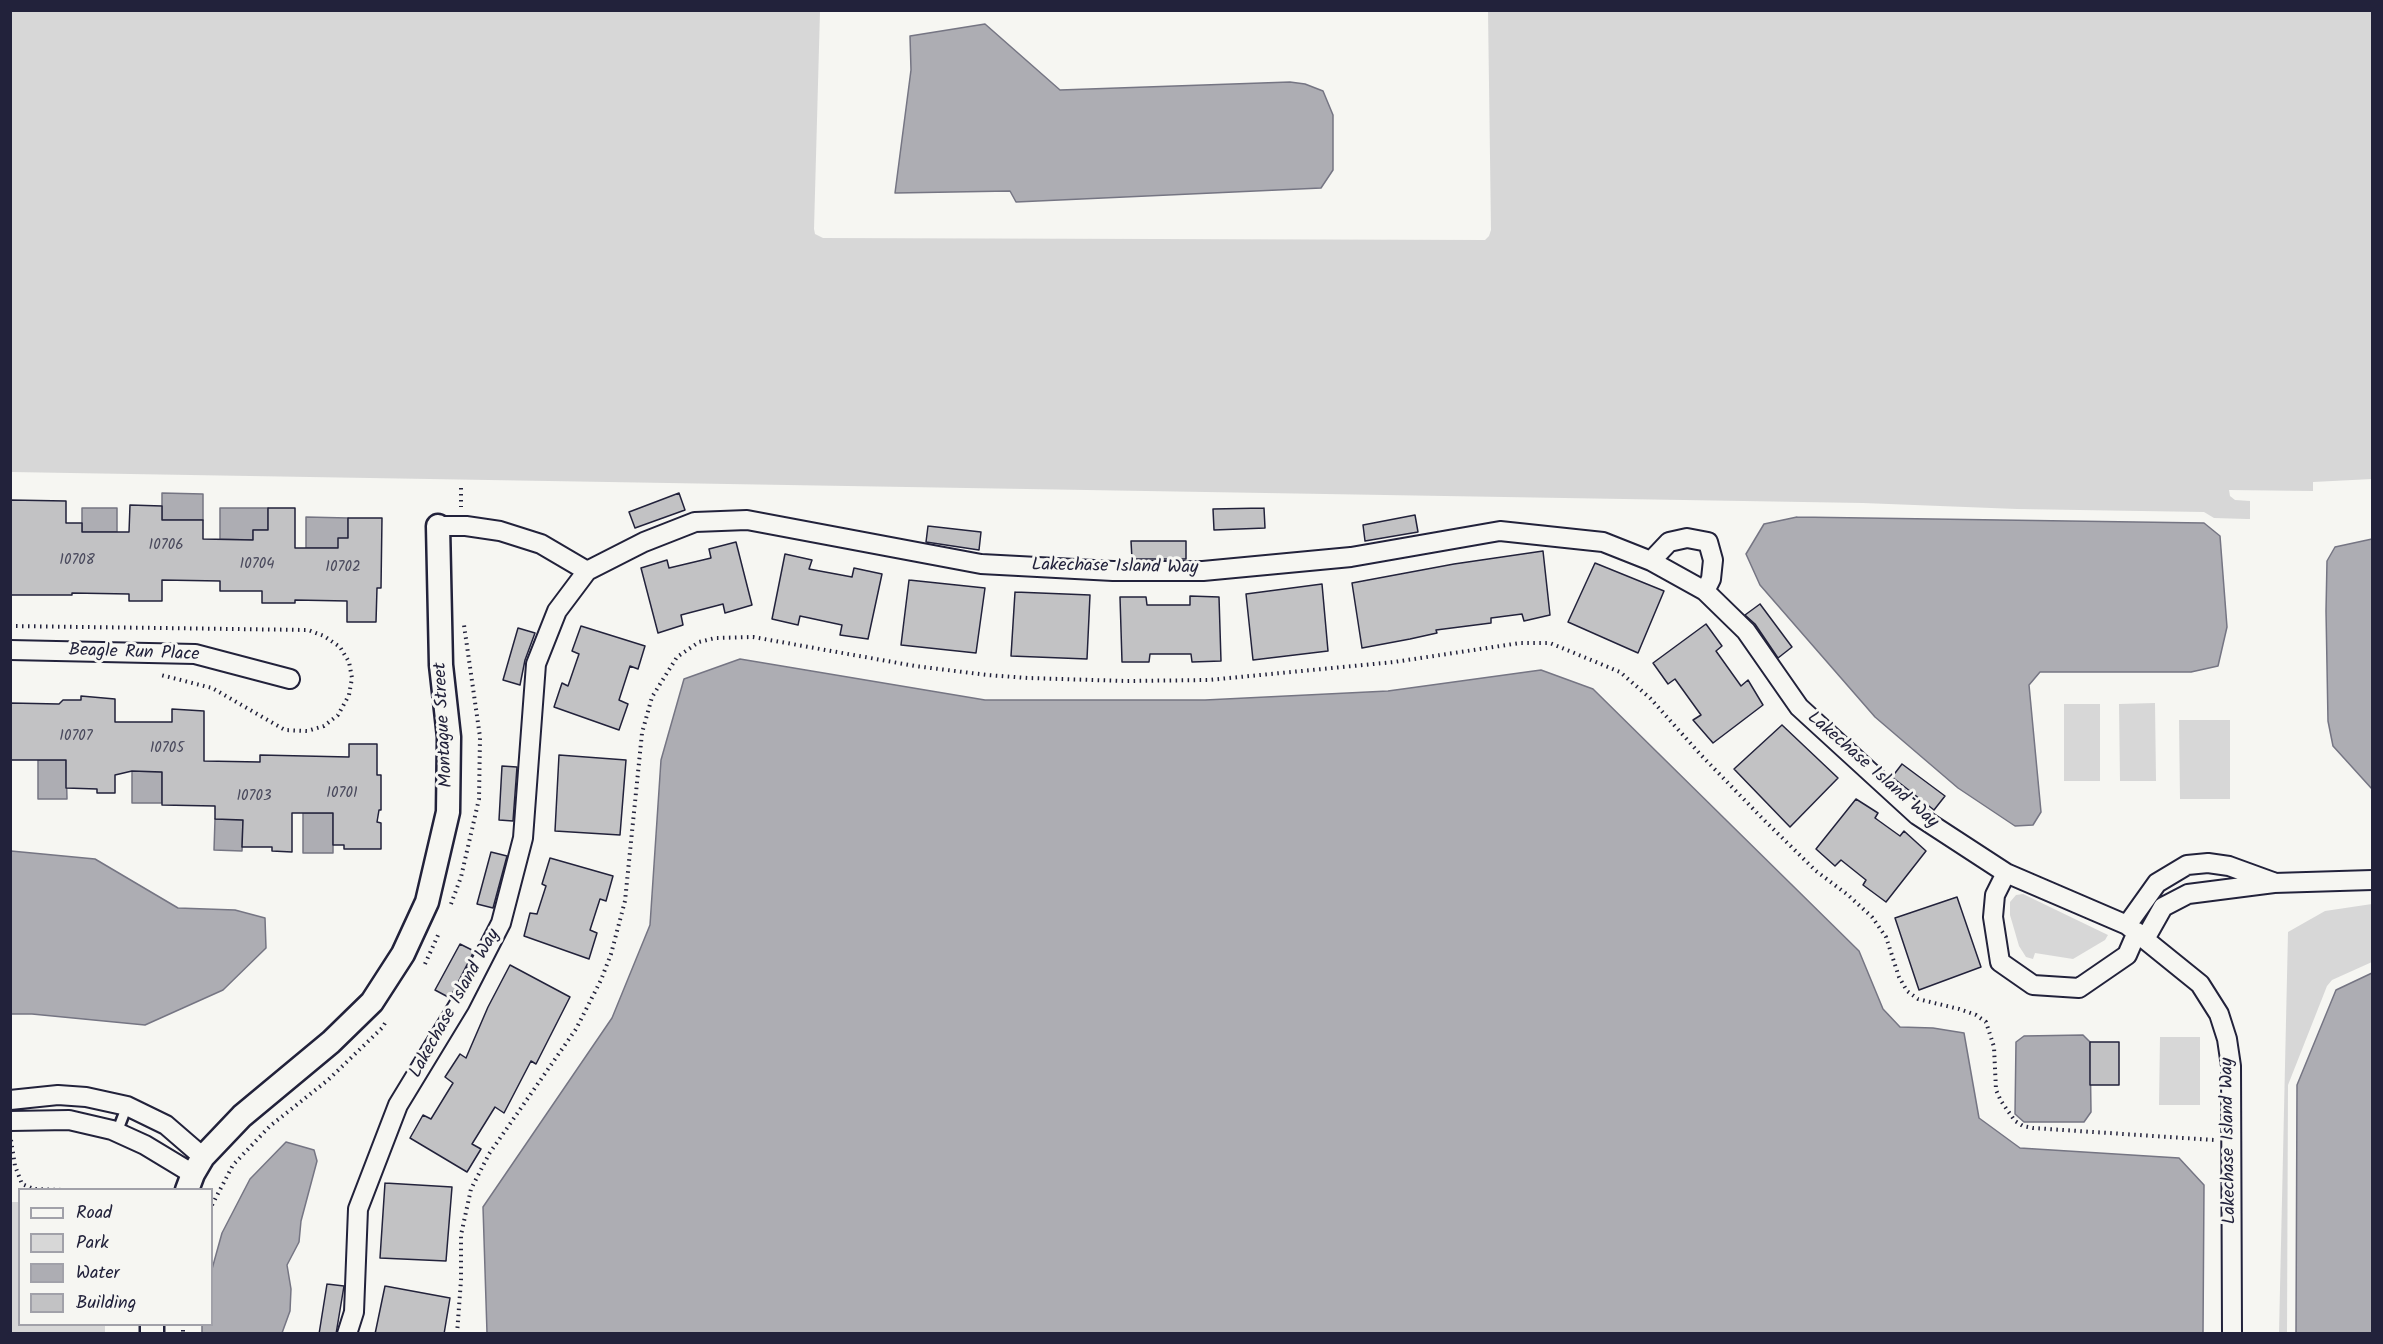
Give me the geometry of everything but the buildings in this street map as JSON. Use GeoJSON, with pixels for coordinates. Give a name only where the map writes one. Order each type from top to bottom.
{"type":"FeatureCollection","features":[{"type":"Feature","properties":{"kind":"street","name":"Lakechase Island Way"},"geometry":{"type":"LineString","coordinates":[[347,1334],[354,1312],[358,1209],[398,1105],[460,1003],[501,923],[523,838],[536,664],[557,611],[587,571],[644,542],[694,522],[747,520],[981,564],[1113,571],[1203,571],[1351,557],[1500,531],[1603,542],[1651,561],[1705,591],[1746,631],[1799,707],[1917,815],[2006,873],[2137,932],[2200,984],[2219,1014],[2227,1039],[2231,1066],[2232,1334]]}},
{"type":"Feature","properties":{"kind":"street"},"geometry":{"type":"LineString","coordinates":[[438,526],[462,526],[500,531],[541,544],[587,571]]}},
{"type":"Feature","properties":{"kind":"street","name":"Montague Street"},"geometry":{"type":"LineString","coordinates":[[194,1173],[242,1116],[331,1042],[372,1002],[403,954],[427,902],[448,812],[449,737],[441,665],[438,526]]}},
{"type":"Feature","properties":{"kind":"street"},"geometry":{"type":"LineString","coordinates":[[1651,561],[1669,542],[1687,538],[1708,542],[1713,560],[1711,579],[1705,591]]}},
{"type":"Feature","properties":{"kind":"street","name":"Beagle Run Place"},"geometry":{"type":"LineString","coordinates":[[10,650],[195,654],[290,679]]}},
{"type":"Feature","properties":{"kind":"street"},"geometry":{"type":"LineString","coordinates":[[2006,873],[1995,895],[1993,917],[2000,962],[2033,985],[2079,988],[2127,955],[2157,883],[2187,865],[2208,863],[2229,866],[2274,883]]}},
{"type":"Feature","properties":{"kind":"street"},"geometry":{"type":"LineString","coordinates":[[2137,932],[2163,907],[2188,894],[2274,883],[2373,880]]}},
{"type":"Feature","properties":{"kind":"street"},"geometry":{"type":"LineString","coordinates":[[12,1099],[58,1095],[86,1097],[127,1106],[166,1125],[194,1173]]}},
{"type":"Feature","properties":{"kind":"street"},"geometry":{"type":"LineString","coordinates":[[12,1126],[69,1120],[117,1132],[146,1145],[194,1173]]}},
{"type":"Feature","properties":{"kind":"lane"},"geometry":{"type":"LineString","coordinates":[[12,1099],[12,1126]]}},
{"type":"Feature","properties":{"kind":"lane"},"geometry":{"type":"LineString","coordinates":[[117,1132],[127,1106]]}},
{"type":"Feature","properties":{"kind":"path"},"geometry":{"type":"LineString","coordinates":[[462,488],[462,526]]}},
{"type":"Feature","properties":{"kind":"path"},"geometry":{"type":"LineString","coordinates":[[448,910],[462,878],[479,799],[480,737],[463,620]]}},
{"type":"Feature","properties":{"kind":"path"},"geometry":{"type":"LineString","coordinates":[[457,1334],[461,1280],[460,1235],[471,1189],[489,1154],[576,1029],[602,980],[611,954],[625,901],[640,742],[652,697],[677,657],[699,642],[715,638],[753,637],[915,666],[987,675],[1126,681],[1232,678],[1394,662],[1491,647],[1550,643],[1620,672],[1650,698],[1762,818],[1816,871],[1872,917],[1886,937],[1899,977],[1908,991],[1918,999],[1976,1015],[1986,1022],[1994,1047],[1996,1089],[2001,1101],[2015,1121],[2033,1128],[2231,1141]]}},
{"type":"Feature","properties":{"kind":"path"},"geometry":{"type":"LineString","coordinates":[[418,973],[430,955],[439,933]]}},
{"type":"Feature","properties":{"kind":"path"},"geometry":{"type":"LineString","coordinates":[[213,1202],[233,1165],[270,1126],[328,1080],[382,1028],[388,1019]]}},
{"type":"Feature","properties":{"kind":"path"},"geometry":{"type":"LineString","coordinates":[[12,1126],[15,1166],[22,1184],[32,1188]]}},
{"type":"Feature","properties":{"kind":"green space"},"geometry":{"type":"Polygon","coordinates":[[[10,11],[820,11],[814,229],[815,234],[823,238],[1485,240],[1491,230],[1488,11],[2372,11],[2372,479],[2313,482],[2313,491],[2229,490],[2230,496],[2235,500],[2250,501],[2250,519],[2247,519],[2214,518],[2204,512],[2017,509],[1863,503],[11,472],[10,11]]]}},
{"type":"Feature","properties":{"kind":"green space"},"geometry":{"type":"Polygon","coordinates":[[[2155,703],[2156,781],[2120,781],[2119,704],[2155,703]]]}},
{"type":"Feature","properties":{"kind":"green space"},"geometry":{"type":"Polygon","coordinates":[[[2064,704],[2100,704],[2100,781],[2064,781],[2064,704]]]}},
{"type":"Feature","properties":{"kind":"green space"},"geometry":{"type":"Polygon","coordinates":[[[2179,720],[2230,720],[2230,799],[2180,799],[2179,720]]]}},
{"type":"Feature","properties":{"kind":"green space"},"geometry":{"type":"Polygon","coordinates":[[[2023,894],[2108,935],[2105,940],[2073,959],[2035,953],[2033,959],[2026,957],[2019,946],[2010,915],[2010,902],[2016,895],[2023,894]]]}},
{"type":"Feature","properties":{"kind":"green space"},"geometry":{"type":"Polygon","coordinates":[[[2372,904],[2372,962],[2332,980],[2327,986],[2288,1085],[2287,1333],[2279,1333],[2288,932],[2325,911],[2372,904]]]}},
{"type":"Feature","properties":{"kind":"green space"},"geometry":{"type":"Polygon","coordinates":[[[2160,1037],[2200,1037],[2200,1105],[2159,1105],[2160,1037]]]}},
{"type":"Feature","properties":{"kind":"green space"},"geometry":{"type":"Polygon","coordinates":[[[11,1202],[18,1202],[18,1326],[105,1326],[105,1333],[11,1333],[11,1202]]]}},
{"type":"Feature","properties":{"kind":"water"},"geometry":{"type":"Polygon","coordinates":[[[985,24],[1060,90],[1290,82],[1305,84],[1323,91],[1333,115],[1333,170],[1321,188],[1016,202],[1010,191],[895,193],[911,70],[910,36],[985,24]]]}},
{"type":"Feature","properties":{"kind":"water"},"geometry":{"type":"Polygon","coordinates":[[[162,493],[203,494],[203,520],[162,520],[162,493]]]}},
{"type":"Feature","properties":{"kind":"water"},"geometry":{"type":"Polygon","coordinates":[[[82,508],[117,508],[117,532],[82,532],[82,508]]]}},
{"type":"Feature","properties":{"kind":"water"},"geometry":{"type":"Polygon","coordinates":[[[220,508],[268,508],[268,530],[253,530],[253,540],[220,539],[220,508]]]}},
{"type":"Feature","properties":{"kind":"water"},"geometry":{"type":"Polygon","coordinates":[[[306,517],[348,518],[348,538],[338,548],[306,548],[306,517]]]}},
{"type":"Feature","properties":{"kind":"water"},"geometry":{"type":"Polygon","coordinates":[[[1797,517],[2204,523],[2220,536],[2227,627],[2218,666],[2191,672],[2040,672],[2029,685],[2041,812],[2033,825],[2015,826],[1958,788],[1875,717],[1760,585],[1746,554],[1764,524],[1797,517]]]}},
{"type":"Feature","properties":{"kind":"water"},"geometry":{"type":"Polygon","coordinates":[[[2372,539],[2372,789],[2333,746],[2328,721],[2326,611],[2327,561],[2335,547],[2372,539]]]}},
{"type":"Feature","properties":{"kind":"water"},"geometry":{"type":"Polygon","coordinates":[[[740,659],[985,700],[1205,700],[1388,691],[1541,670],[1593,689],[1859,951],[1883,1009],[1900,1027],[1933,1028],[1964,1033],[1979,1118],[2020,1148],[2179,1158],[2204,1185],[2203,1333],[487,1333],[483,1207],[612,1018],[650,925],[661,760],[684,679],[740,659]]]}},
{"type":"Feature","properties":{"kind":"water"},"geometry":{"type":"Polygon","coordinates":[[[38,760],[66,760],[67,799],[38,799],[38,760]]]}},
{"type":"Feature","properties":{"kind":"water"},"geometry":{"type":"Polygon","coordinates":[[[132,771],[162,772],[162,803],[132,803],[132,771]]]}},
{"type":"Feature","properties":{"kind":"water"},"geometry":{"type":"Polygon","coordinates":[[[303,813],[333,813],[333,853],[303,853],[303,813]]]}},
{"type":"Feature","properties":{"kind":"water"},"geometry":{"type":"Polygon","coordinates":[[[215,819],[243,820],[242,851],[214,850],[215,819]]]}},
{"type":"Feature","properties":{"kind":"water"},"geometry":{"type":"Polygon","coordinates":[[[11,851],[95,859],[178,908],[235,910],[265,918],[266,948],[223,990],[145,1025],[11,1014],[11,851]]]}},
{"type":"Feature","properties":{"kind":"water"},"geometry":{"type":"Polygon","coordinates":[[[2372,973],[2372,1333],[2296,1333],[2297,1085],[2336,990],[2372,973]]]}},
{"type":"Feature","properties":{"kind":"water"},"geometry":{"type":"Polygon","coordinates":[[[2083,1035],[2090,1042],[2091,1112],[2084,1122],[2024,1122],[2015,1114],[2016,1042],[2024,1036],[2083,1035]]]}},
{"type":"Feature","properties":{"kind":"water"},"geometry":{"type":"Polygon","coordinates":[[[286,1142],[314,1150],[317,1161],[301,1221],[299,1242],[287,1265],[291,1289],[290,1311],[282,1333],[202,1333],[202,1326],[213,1326],[213,1265],[222,1233],[250,1179],[286,1142]]]}}]}
